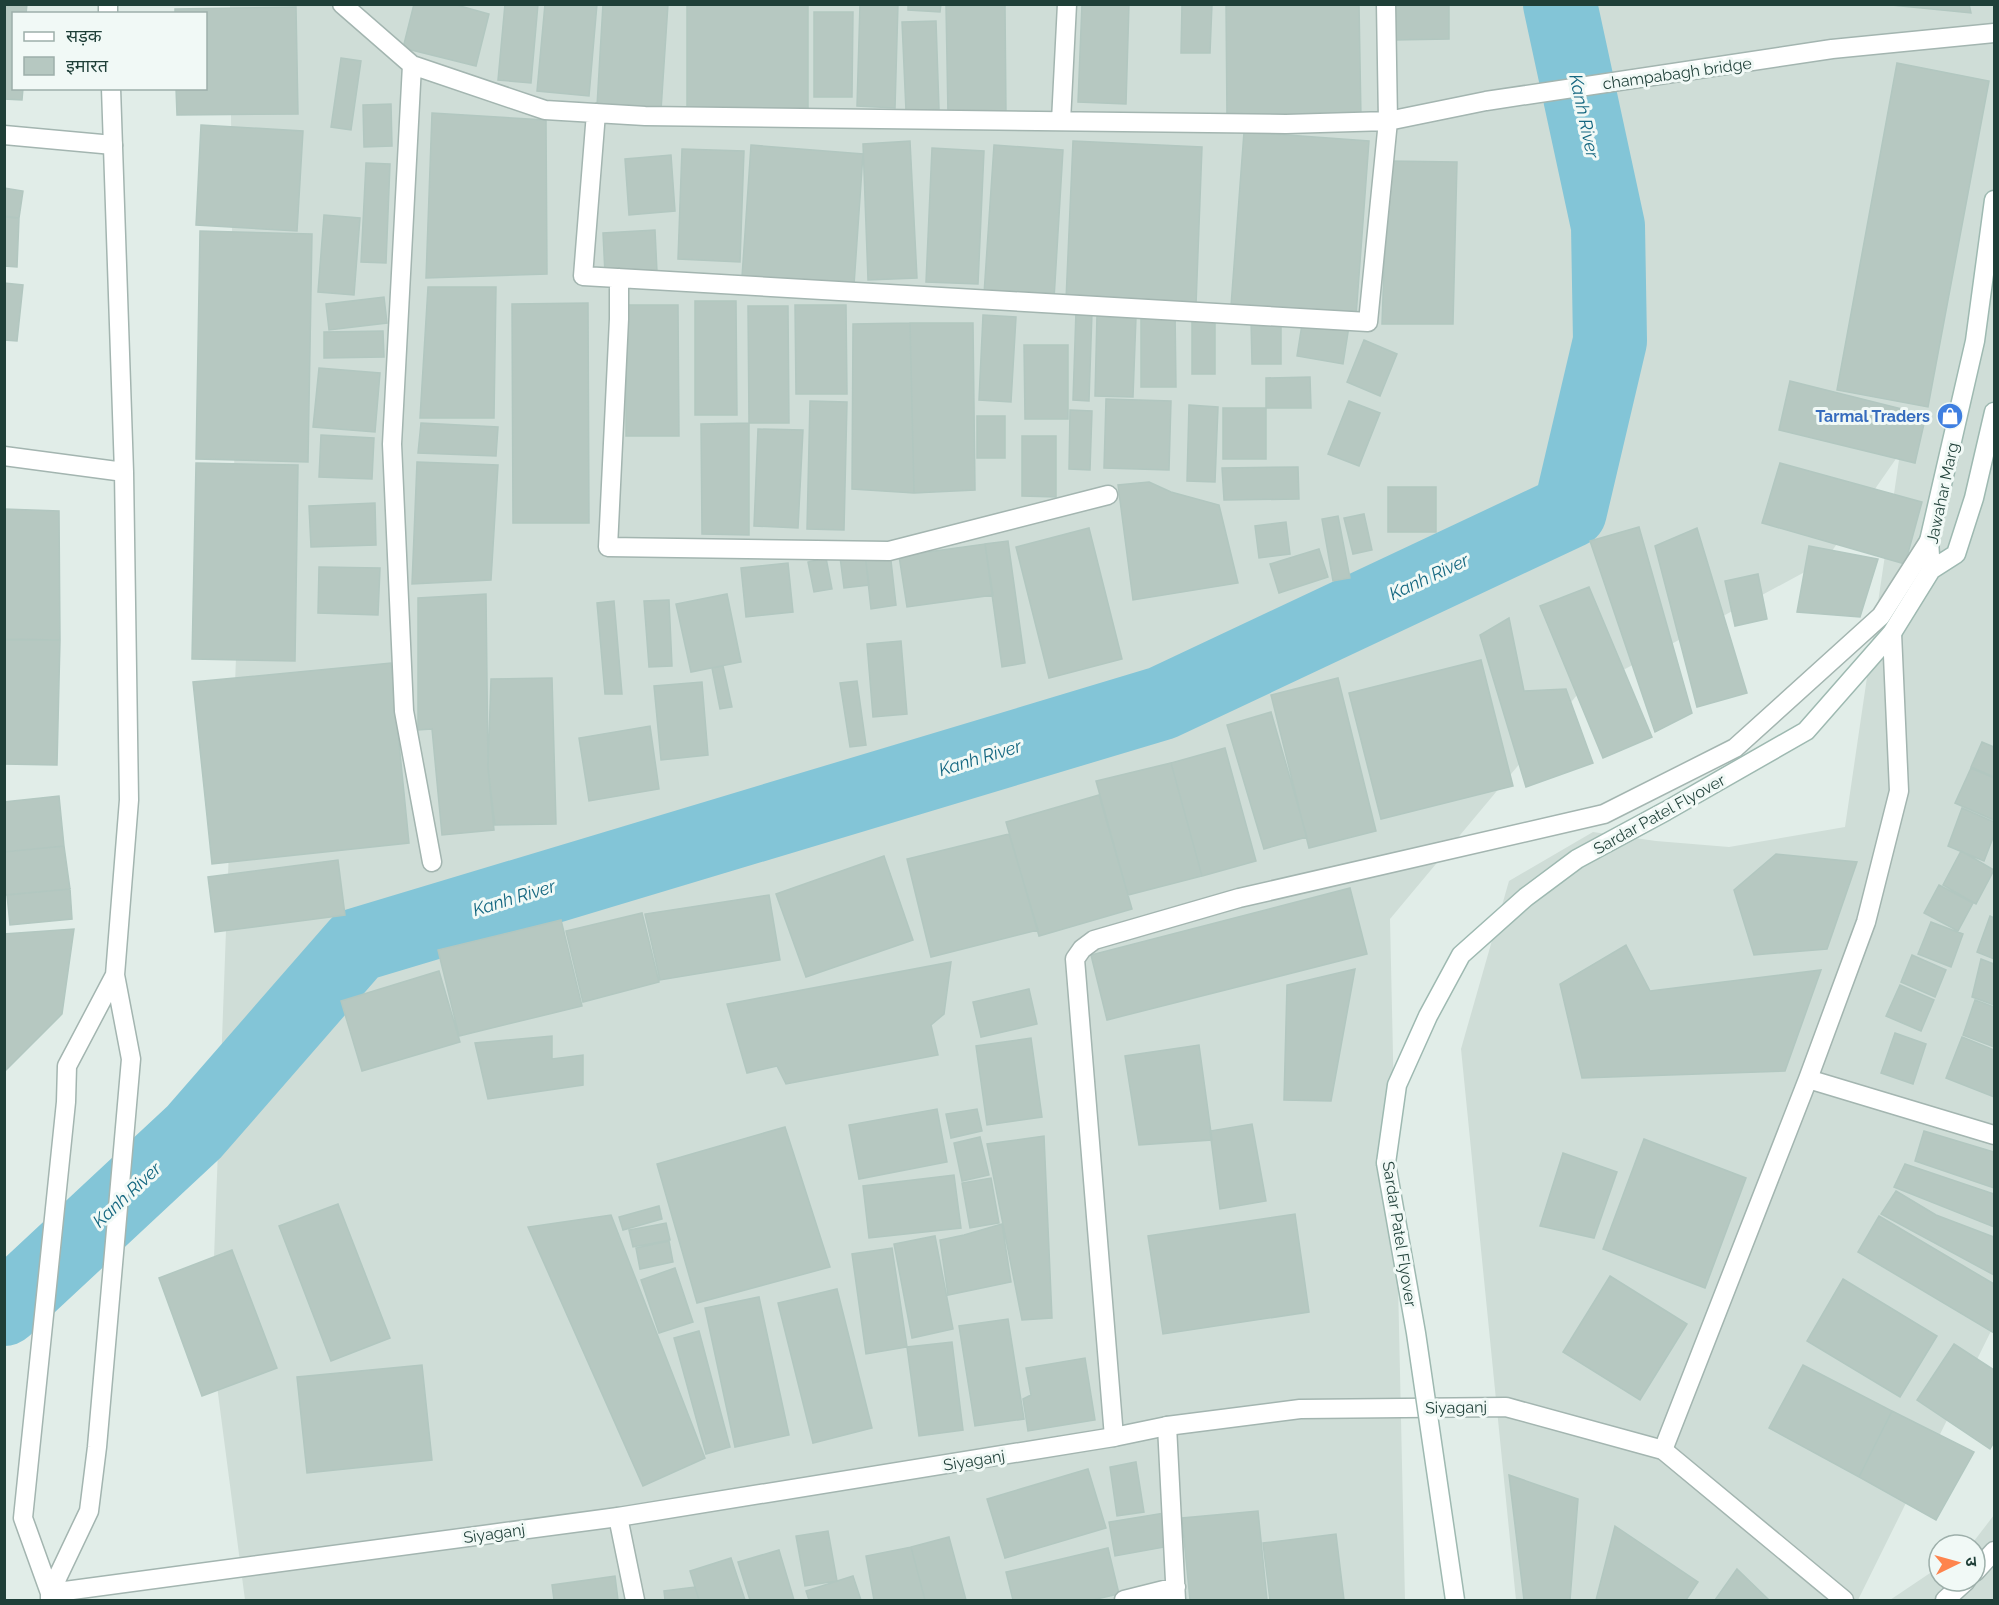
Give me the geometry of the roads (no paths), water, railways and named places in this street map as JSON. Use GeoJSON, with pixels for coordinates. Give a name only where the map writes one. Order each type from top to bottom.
{"type":"FeatureCollection","features":[{"type":"Feature","properties":{"kind":"street"},"geometry":{"type":"LineString","coordinates":[[342,4],[412,65],[392,444],[404,711],[432,862]]}},
{"type":"Feature","properties":{"kind":"street"},"geometry":{"type":"LineString","coordinates":[[1061,121],[1066,4]]}},
{"type":"Feature","properties":{"kind":"street"},"geometry":{"type":"LineString","coordinates":[[596,113],[583,276],[1368,322],[1388,121],[1386,4]]}},
{"type":"Feature","properties":{"kind":"street","name":"champabagh bridge"},"geometry":{"type":"LineString","coordinates":[[412,65],[546,110],[645,116],[1286,124],[1388,121],[1486,101],[1832,50],[1995,33]]}},
{"type":"Feature","properties":{"kind":"street"},"geometry":{"type":"LineString","coordinates":[[50,1597],[89,1511],[97,1447],[131,1059],[114,975],[129,800],[124,472],[111,90]]}},
{"type":"Feature","properties":{"kind":"street"},"geometry":{"type":"LineString","coordinates":[[4,135],[113,145]]}},
{"type":"Feature","properties":{"kind":"street","name":"Jawahar Marg"},"geometry":{"type":"LineString","coordinates":[[1931,570],[1929,541],[1975,341],[1995,200]]}},
{"type":"Feature","properties":{"kind":"street"},"geometry":{"type":"LineString","coordinates":[[619,278],[608,547],[890,551],[1108,495]]}},
{"type":"Feature","properties":{"kind":"street"},"geometry":{"type":"LineString","coordinates":[[1663,1450],[1808,1079],[1866,922],[1899,791],[1892,633],[1931,570],[1956,554],[1974,498],[1995,412]]}},
{"type":"Feature","properties":{"kind":"street"},"geometry":{"type":"LineString","coordinates":[[4,456],[124,472]]}},
{"type":"Feature","properties":{"kind":"street"},"geometry":{"type":"LineString","coordinates":[[1114,1437],[1075,959],[1082,949],[1094,940],[1239,898],[1604,814],[1735,748],[1881,616],[1929,541]]}},
{"type":"Feature","properties":{"kind":"street","name":"Sardar Patel Flyover"},"geometry":{"type":"LineString","coordinates":[[1455,1600],[1416,1333],[1386,1163],[1397,1085],[1428,1016],[1461,954],[1526,897],[1577,859],[1806,731],[1892,633]]}},
{"type":"Feature","properties":{"kind":"street"},"geometry":{"type":"LineString","coordinates":[[50,1597],[23,1518],[66,1102],[67,1066],[114,975]]}},
{"type":"Feature","properties":{"kind":"street"},"geometry":{"type":"LineString","coordinates":[[1808,1079],[1995,1135]]}},
{"type":"Feature","properties":{"kind":"street","name":"Siyaganj"},"geometry":{"type":"LineString","coordinates":[[50,1597],[618,1517],[1114,1437],[1167,1426],[1300,1409],[1506,1407],[1663,1450],[1844,1600]]}},
{"type":"Feature","properties":{"kind":"street"},"geometry":{"type":"LineString","coordinates":[[1124,1600],[1176,1594],[1167,1426]]}},
{"type":"Feature","properties":{"kind":"street"},"geometry":{"type":"LineString","coordinates":[[618,1517],[635,1600]]}},
{"type":"Feature","properties":{"kind":"waterway","name":"Kanh River"},"geometry":{"type":"LineString","coordinates":[[4,1309],[194,1132],[357,945],[1162,703],[1570,511],[1610,341],[1608,226],[1560,4]]}},
{"type":"Feature","properties":{"kind":"place","name":"Tarmal Traders"},"geometry":{"type":"Point","coordinates":[1950,416]}}]}
